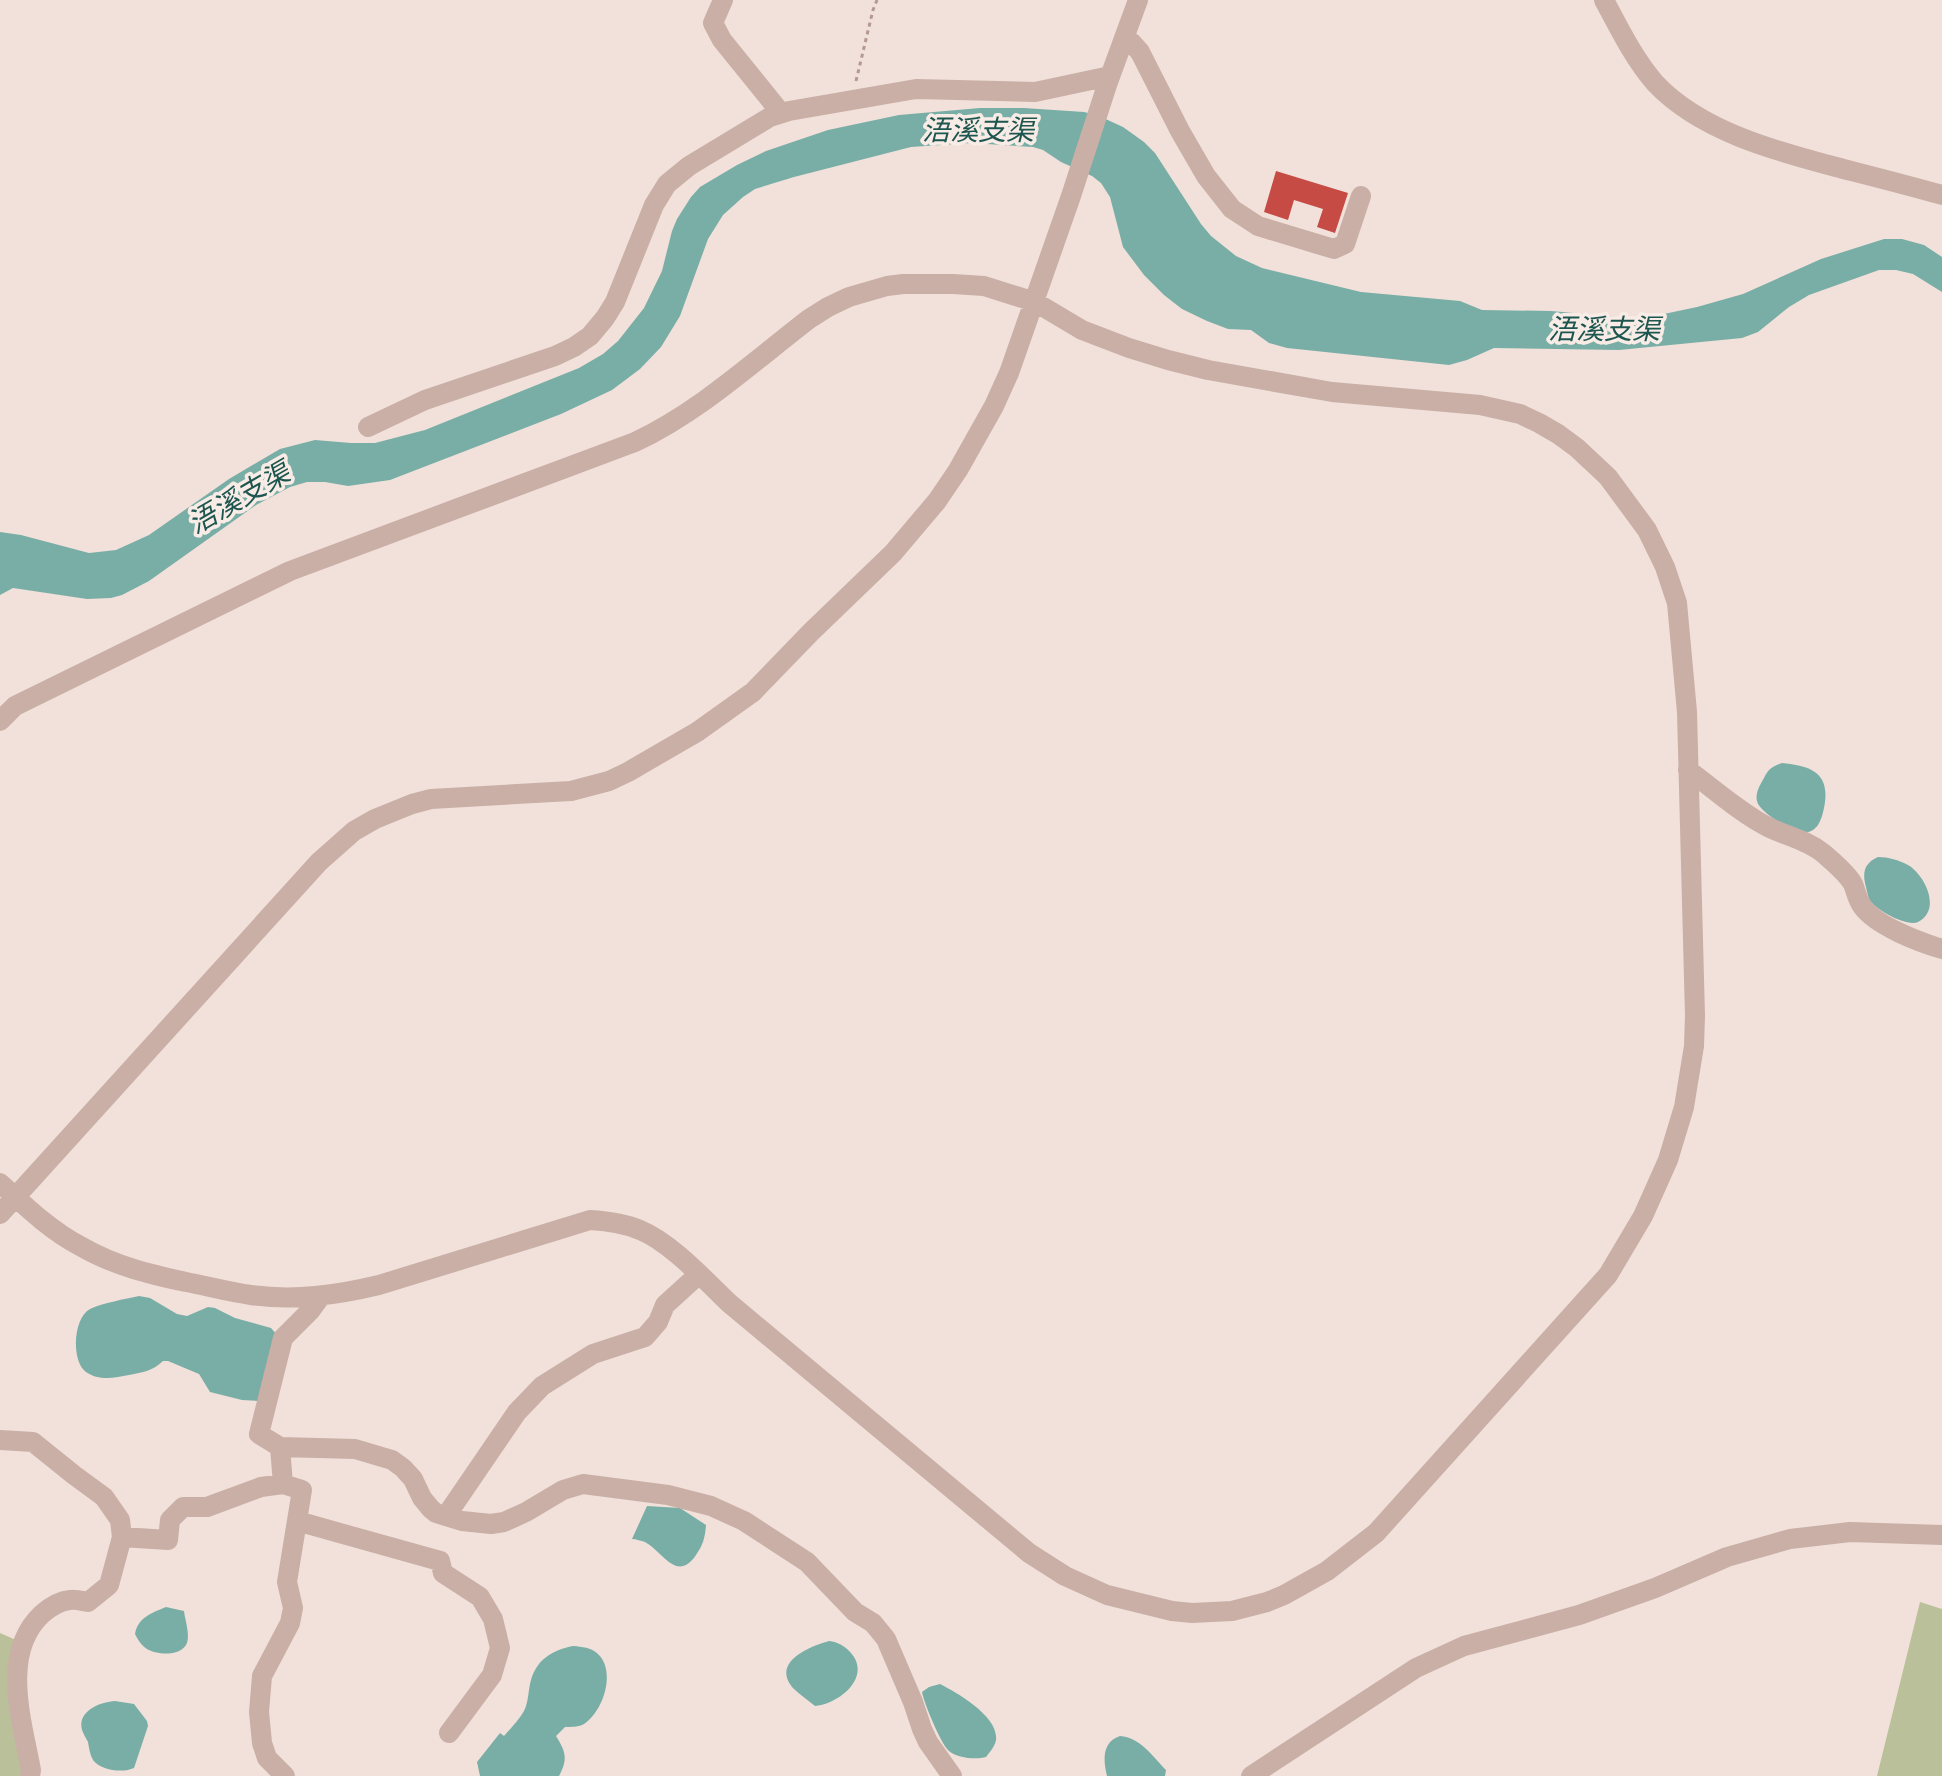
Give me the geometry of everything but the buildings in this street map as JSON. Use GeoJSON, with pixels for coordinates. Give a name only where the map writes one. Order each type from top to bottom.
{"type":"FeatureCollection","features":[{"type":"Feature","properties":{"kind":"street"},"geometry":{"type":"LineString","coordinates":[[0,1214],[8,1190],[319,862],[354,831],[393,810],[431,799],[571,791],[609,781],[628,772],[697,732],[753,692],[893,553],[937,501],[958,470],[1009,373],[1138,0]]}},
{"type":"Feature","properties":{"kind":"street"},"geometry":{"type":"LineString","coordinates":[[1604,0],[1655,83],[1709,122],[1776,151],[1942,195]]}},
{"type":"Feature","properties":{"kind":"street"},"geometry":{"type":"LineString","coordinates":[[715,4],[713,23],[722,40],[781,113]]}},
{"type":"Feature","properties":{"kind":"street"},"geometry":{"type":"LineString","coordinates":[[1124,38],[1140,52],[1206,176],[1223,199],[1250,223],[1334,249],[1345,244],[1361,196]]}},
{"type":"Feature","properties":{"kind":"street"},"geometry":{"type":"LineString","coordinates":[[368,427],[425,400],[555,356],[590,336],[615,302],[654,205],[667,184],[689,166],[770,117],[916,89],[1035,92],[1109,79]]}},
{"type":"Feature","properties":{"kind":"street"},"geometry":{"type":"LineString","coordinates":[[0,721],[15,706],[290,571],[635,442],[697,406],[809,319],[849,297],[903,284],[984,286],[1035,302],[1082,330],[1129,348],[1208,370],[1332,392],[1500,409],[1529,418],[1558,434],[1608,477],[1647,530],[1665,567],[1677,603],[1687,712],[1695,1016],[1687,1092],[1676,1134],[1643,1216],[1608,1275],[1376,1533],[1327,1571],[1284,1595],[1232,1611],[1192,1613],[1129,1602],[1065,1576],[1029,1553],[729,1303],[699,1274],[654,1237],[640,1230],[608,1221],[590,1220],[379,1285],[321,1296],[273,1297],[249,1295],[138,1271],[108,1260],[56,1232],[8,1190]]}},
{"type":"Feature","properties":{"kind":"street"},"geometry":{"type":"LineString","coordinates":[[1688,770],[1754,819],[1822,852],[1852,882],[1864,910],[1883,923],[1942,949]]}},
{"type":"Feature","properties":{"kind":"street"},"geometry":{"type":"LineString","coordinates":[[446,1516],[517,1412],[542,1386],[593,1354],[645,1337],[658,1322],[665,1305],[699,1274]]}},
{"type":"Feature","properties":{"kind":"street"},"geometry":{"type":"LineString","coordinates":[[321,1296],[283,1338],[259,1434],[280,1447],[355,1449],[392,1460],[413,1479],[431,1509],[462,1521],[504,1522],[563,1490],[583,1484],[668,1495],[711,1506],[744,1521],[807,1562],[855,1612],[878,1628],[886,1639],[928,1742],[952,1776]]}},
{"type":"Feature","properties":{"kind":"street"},"geometry":{"type":"LineString","coordinates":[[0,1440],[33,1442],[104,1497],[120,1520],[122,1537],[109,1585],[88,1602],[73,1599],[57,1603],[36,1620],[24,1637],[16,1685],[30,1776]]}},
{"type":"Feature","properties":{"kind":"street"},"geometry":{"type":"LineString","coordinates":[[280,1447],[283,1484]]}},
{"type":"Feature","properties":{"kind":"street"},"geometry":{"type":"LineString","coordinates":[[122,1537],[168,1540],[170,1520],[183,1507],[207,1507],[261,1487],[283,1484],[302,1490],[287,1582],[293,1608],[290,1623],[262,1676],[259,1712],[267,1758],[285,1776]]}},
{"type":"Feature","properties":{"kind":"street"},"geometry":{"type":"LineString","coordinates":[[297,1521],[440,1561],[443,1573],[480,1597],[493,1619],[500,1648],[492,1675],[449,1733]]}},
{"type":"Feature","properties":{"kind":"street"},"geometry":{"type":"LineString","coordinates":[[1251,1776],[1416,1668],[1464,1646],[1579,1615],[1655,1588],[1727,1557],[1790,1539],[1850,1532],[1942,1535]]}},
{"type":"Feature","properties":{"kind":"path"},"geometry":{"type":"LineString","coordinates":[[851,100],[877,0]]}},
{"type":"Feature","properties":{"kind":"green space"},"geometry":{"type":"Polygon","coordinates":[[[1920,1602],[1942,1609],[1942,1776],[1877,1776],[1920,1602]]]}},
{"type":"Feature","properties":{"kind":"green space"},"geometry":{"type":"Polygon","coordinates":[[[0,1633],[16,1640],[26,1776],[0,1776],[0,1633]]]}},
{"type":"Feature","properties":{"kind":"water","name":"浯溪支渠"},"geometry":{"type":"Polygon","coordinates":[[[980,108],[1084,112],[1123,127],[1155,153],[1201,224],[1236,256],[1262,268],[1361,292],[1460,301],[1482,310],[1551,311],[1640,319],[1743,294],[1821,259],[1884,239],[1902,239],[1924,245],[1942,257],[1942,292],[1913,274],[1879,270],[1809,295],[1758,332],[1742,338],[1619,350],[1494,348],[1449,365],[1287,348],[1269,343],[1251,330],[1228,329],[1207,321],[1182,309],[1164,295],[1123,247],[1110,197],[1092,176],[1033,147],[971,143],[911,147],[794,177],[755,189],[743,197],[723,215],[708,239],[680,316],[661,347],[640,369],[612,390],[561,414],[390,480],[348,486],[307,482],[290,487],[256,505],[149,581],[122,595],[87,599],[13,588],[0,595],[0,532],[89,553],[116,550],[149,535],[229,479],[280,449],[315,440],[375,443],[425,430],[579,368],[603,354],[618,341],[644,308],[662,271],[677,219],[691,197],[700,187],[737,165],[766,151],[828,130],[899,115],[980,108]]]}},
{"type":"Feature","properties":{"kind":"water"},"geometry":{"type":"Polygon","coordinates":[[[1782,763],[1808,768],[1820,776],[1823,783],[1823,814],[1811,831],[1795,830],[1759,806],[1758,789],[1767,772],[1782,763]]]}},
{"type":"Feature","properties":{"kind":"water"},"geometry":{"type":"Polygon","coordinates":[[[1878,857],[1908,865],[1925,884],[1929,909],[1918,922],[1907,922],[1892,916],[1869,899],[1864,873],[1867,865],[1878,857]]]}},
{"type":"Feature","properties":{"kind":"water"},"geometry":{"type":"Polygon","coordinates":[[[139,1296],[150,1298],[177,1314],[187,1316],[208,1307],[215,1308],[235,1318],[271,1328],[278,1336],[260,1401],[210,1392],[199,1374],[168,1361],[148,1371],[118,1377],[101,1378],[86,1372],[81,1367],[76,1350],[77,1330],[84,1314],[101,1305],[139,1296]]]}},
{"type":"Feature","properties":{"kind":"water"},"geometry":{"type":"Polygon","coordinates":[[[647,1506],[680,1508],[706,1525],[702,1545],[689,1563],[676,1566],[645,1542],[632,1539],[647,1506]]]}},
{"type":"Feature","properties":{"kind":"water"},"geometry":{"type":"Polygon","coordinates":[[[166,1607],[184,1611],[188,1635],[184,1648],[168,1654],[147,1649],[135,1634],[142,1620],[166,1607]]]}},
{"type":"Feature","properties":{"kind":"water"},"geometry":{"type":"Polygon","coordinates":[[[829,1641],[849,1651],[858,1671],[850,1688],[842,1695],[815,1706],[794,1689],[786,1671],[802,1652],[829,1641]]]}},
{"type":"Feature","properties":{"kind":"water"},"geometry":{"type":"Polygon","coordinates":[[[573,1646],[598,1654],[603,1661],[607,1680],[602,1701],[591,1718],[582,1725],[565,1727],[556,1736],[565,1756],[559,1776],[480,1776],[477,1762],[500,1733],[504,1736],[522,1714],[537,1666],[553,1653],[573,1646]]]}},
{"type":"Feature","properties":{"kind":"water"},"geometry":{"type":"Polygon","coordinates":[[[940,1684],[976,1707],[991,1723],[996,1740],[986,1757],[962,1757],[946,1747],[922,1692],[940,1684]]]}},
{"type":"Feature","properties":{"kind":"water"},"geometry":{"type":"Polygon","coordinates":[[[103,1703],[134,1704],[147,1721],[134,1768],[130,1770],[113,1770],[97,1764],[82,1730],[81,1723],[86,1713],[103,1703]]]}},
{"type":"Feature","properties":{"kind":"water"},"geometry":{"type":"Polygon","coordinates":[[[1120,1736],[1146,1748],[1166,1770],[1165,1776],[1107,1776],[1107,1747],[1120,1736]]]}}]}
